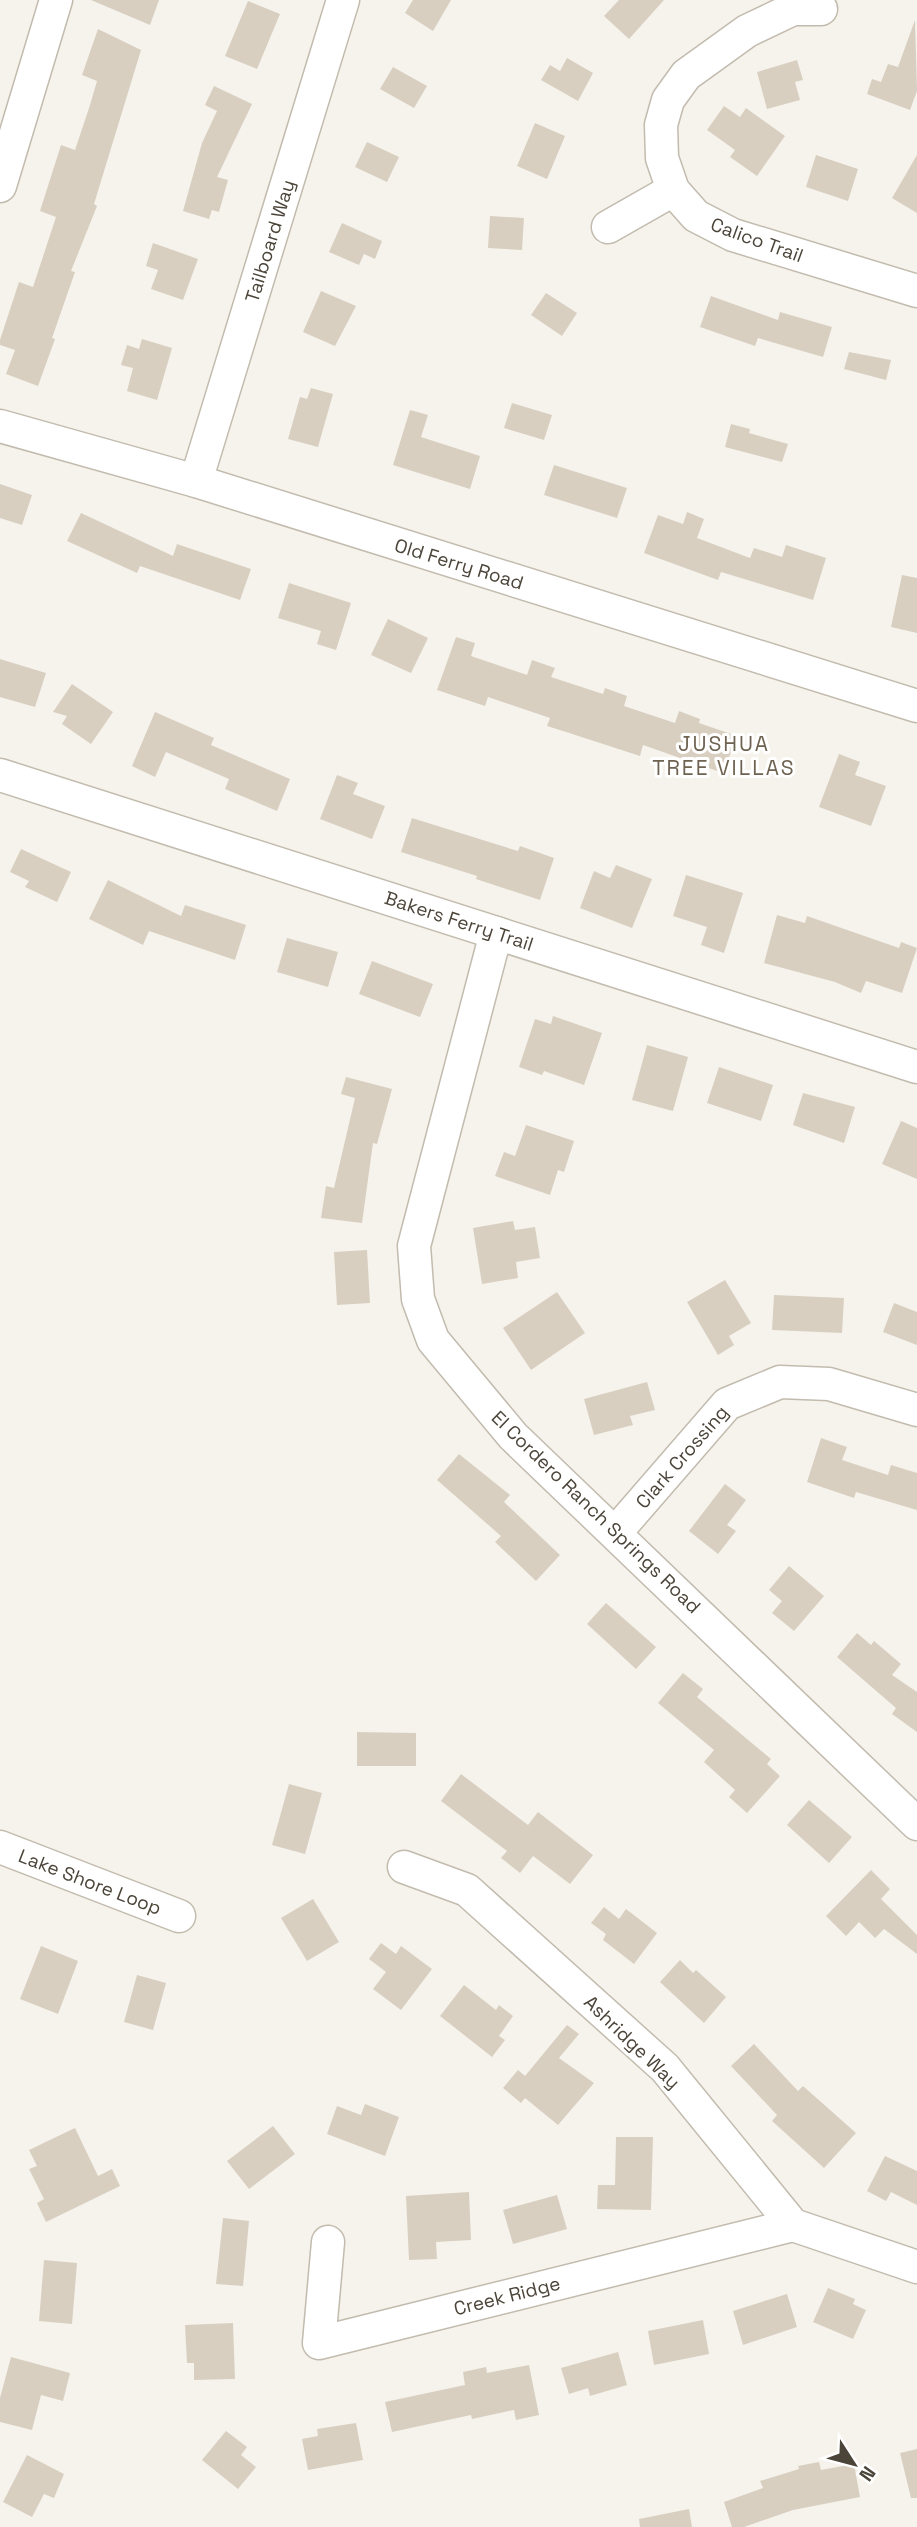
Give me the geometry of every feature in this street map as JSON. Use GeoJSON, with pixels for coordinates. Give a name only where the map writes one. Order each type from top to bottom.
{"type":"FeatureCollection","features":[{"type":"Feature","properties":{"kind":"street"},"geometry":{"type":"LineString","coordinates":[[0,186],[55,0]]}},
{"type":"Feature","properties":{"kind":"street","name":"Tailboard Way"},"geometry":{"type":"LineString","coordinates":[[196,481],[344,0]]}},
{"type":"Feature","properties":{"kind":"street","name":"Calico Trail"},"geometry":{"type":"LineString","coordinates":[[821,9],[793,9],[770,20],[712,54],[686,75],[668,100],[661,125],[662,158],[673,190],[696,216],[733,235],[917,291]]}},
{"type":"Feature","properties":{"kind":"street"},"geometry":{"type":"LineString","coordinates":[[608,227],[673,190]]}},
{"type":"Feature","properties":{"kind":"street","name":"Old Ferry Road"},"geometry":{"type":"LineString","coordinates":[[0,426],[196,481],[917,706]]}},
{"type":"Feature","properties":{"kind":"street","name":"Bakers Ferry Trail"},"geometry":{"type":"LineString","coordinates":[[0,775],[917,1067]]}},
{"type":"Feature","properties":{"kind":"street","name":"El Cordero Ranch Springs Road"},"geometry":{"type":"LineString","coordinates":[[496,933],[414,1246],[418,1299],[433,1340],[513,1436],[616,1532],[917,1824]]}},
{"type":"Feature","properties":{"kind":"street","name":"Clark Crossing"},"geometry":{"type":"LineString","coordinates":[[616,1532],[727,1404],[780,1382],[829,1384],[917,1410]]}},
{"type":"Feature","properties":{"kind":"street","name":"Lake Shore Loop"},"geometry":{"type":"LineString","coordinates":[[0,1847],[179,1916]]}},
{"type":"Feature","properties":{"kind":"street","name":"Ashridge Way"},"geometry":{"type":"LineString","coordinates":[[404,1867],[467,1891],[665,2068],[793,2225]]}},
{"type":"Feature","properties":{"kind":"street"},"geometry":{"type":"LineString","coordinates":[[793,2225],[917,2267]]}},
{"type":"Feature","properties":{"kind":"street","name":"Creek Ridge"},"geometry":{"type":"LineString","coordinates":[[328,2242],[320,2343],[793,2225]]}},
{"type":"Feature","properties":{"kind":"building"},"geometry":{"type":"Polygon","coordinates":[[[91,0],[159,0],[150,25],[91,0]]]}},
{"type":"Feature","properties":{"kind":"building"},"geometry":{"type":"Polygon","coordinates":[[[413,0],[451,0],[433,31],[405,13],[413,0]]]}},
{"type":"Feature","properties":{"kind":"building"},"geometry":{"type":"Polygon","coordinates":[[[619,0],[664,0],[629,39],[604,16],[619,0]]]}},
{"type":"Feature","properties":{"kind":"building"},"geometry":{"type":"Polygon","coordinates":[[[248,1],[280,14],[257,69],[225,56],[248,1]]]}},
{"type":"Feature","properties":{"kind":"building"},"geometry":{"type":"Polygon","coordinates":[[[915,20],[917,91],[910,110],[867,94],[872,79],[881,82],[888,64],[898,67],[915,20]]]}},
{"type":"Feature","properties":{"kind":"building"},"geometry":{"type":"Polygon","coordinates":[[[98,29],[141,50],[94,204],[97,206],[71,271],[75,272],[38,386],[6,374],[15,350],[0,345],[0,340],[19,282],[33,287],[56,217],[40,211],[61,145],[75,150],[90,105],[97,81],[82,75],[98,29]]]}},
{"type":"Feature","properties":{"kind":"building"},"geometry":{"type":"Polygon","coordinates":[[[567,58],[593,73],[578,101],[541,80],[550,65],[560,71],[567,58]]]}},
{"type":"Feature","properties":{"kind":"building"},"geometry":{"type":"Polygon","coordinates":[[[797,60],[803,80],[795,82],[800,100],[767,109],[757,72],[797,60]]]}},
{"type":"Feature","properties":{"kind":"building"},"geometry":{"type":"Polygon","coordinates":[[[393,67],[427,86],[414,108],[380,89],[393,67]]]}},
{"type":"Feature","properties":{"kind":"building"},"geometry":{"type":"Polygon","coordinates":[[[214,86],[252,104],[217,177],[228,180],[219,212],[212,210],[209,219],[183,211],[202,143],[217,111],[205,105],[214,86]]]}},
{"type":"Feature","properties":{"kind":"building"},"geometry":{"type":"Polygon","coordinates":[[[724,106],[740,117],[746,108],[785,136],[757,176],[730,157],[735,150],[707,130],[724,106]]]}},
{"type":"Feature","properties":{"kind":"building"},"geometry":{"type":"Polygon","coordinates":[[[535,123],[565,136],[547,179],[517,166],[535,123]]]}},
{"type":"Feature","properties":{"kind":"building"},"geometry":{"type":"Polygon","coordinates":[[[367,142],[399,157],[387,182],[355,167],[367,142]]]}},
{"type":"Feature","properties":{"kind":"building"},"geometry":{"type":"Polygon","coordinates":[[[816,155],[858,169],[848,201],[806,187],[816,155]]]}},
{"type":"Feature","properties":{"kind":"building"},"geometry":{"type":"Polygon","coordinates":[[[917,155],[917,213],[892,198],[917,155]]]}},
{"type":"Feature","properties":{"kind":"building"},"geometry":{"type":"Polygon","coordinates":[[[490,216],[524,218],[522,250],[488,248],[490,216]]]}},
{"type":"Feature","properties":{"kind":"building"},"geometry":{"type":"Polygon","coordinates":[[[342,223],[382,241],[375,259],[364,254],[359,265],[329,252],[342,223]]]}},
{"type":"Feature","properties":{"kind":"building"},"geometry":{"type":"Polygon","coordinates":[[[153,243],[198,259],[183,300],[151,289],[158,270],[146,266],[153,243]]]}},
{"type":"Feature","properties":{"kind":"building"},"geometry":{"type":"Polygon","coordinates":[[[321,291],[356,306],[335,346],[303,332],[321,291]]]}},
{"type":"Feature","properties":{"kind":"building"},"geometry":{"type":"Polygon","coordinates":[[[546,293],[577,313],[562,336],[531,315],[546,293]]]}},
{"type":"Feature","properties":{"kind":"building"},"geometry":{"type":"Polygon","coordinates":[[[711,296],[778,320],[780,312],[832,327],[823,357],[758,338],[755,346],[700,327],[711,296]]]}},
{"type":"Feature","properties":{"kind":"building"},"geometry":{"type":"Polygon","coordinates":[[[142,339],[172,348],[157,400],[127,391],[133,368],[121,365],[127,345],[139,349],[142,339]]]}},
{"type":"Feature","properties":{"kind":"building"},"geometry":{"type":"Polygon","coordinates":[[[849,352],[891,360],[886,380],[844,369],[849,352]]]}},
{"type":"Feature","properties":{"kind":"building"},"geometry":{"type":"Polygon","coordinates":[[[311,388],[333,394],[318,447],[288,439],[300,397],[307,399],[311,388]]]}},
{"type":"Feature","properties":{"kind":"building"},"geometry":{"type":"Polygon","coordinates":[[[512,403],[552,415],[544,440],[504,428],[512,403]]]}},
{"type":"Feature","properties":{"kind":"building"},"geometry":{"type":"Polygon","coordinates":[[[410,410],[428,415],[421,437],[480,456],[470,489],[393,465],[410,410]]]}},
{"type":"Feature","properties":{"kind":"building"},"geometry":{"type":"Polygon","coordinates":[[[731,424],[750,429],[749,433],[788,444],[782,462],[725,447],[731,424]]]}},
{"type":"Feature","properties":{"kind":"building"},"geometry":{"type":"Polygon","coordinates":[[[554,465],[627,488],[617,518],[544,495],[554,465]]]}},
{"type":"Feature","properties":{"kind":"building"},"geometry":{"type":"Polygon","coordinates":[[[0,484],[32,495],[22,525],[0,518],[0,484]]]}},
{"type":"Feature","properties":{"kind":"building"},"geometry":{"type":"Polygon","coordinates":[[[687,512],[704,519],[697,538],[750,558],[754,548],[782,557],[786,545],[826,558],[813,600],[721,572],[718,580],[644,553],[658,515],[683,524],[687,512]]]}},
{"type":"Feature","properties":{"kind":"building"},"geometry":{"type":"Polygon","coordinates":[[[81,513],[173,556],[177,544],[251,569],[240,600],[140,566],[137,573],[67,541],[81,513]]]}},
{"type":"Feature","properties":{"kind":"building"},"geometry":{"type":"Polygon","coordinates":[[[902,575],[917,578],[917,633],[891,627],[902,575]]]}},
{"type":"Feature","properties":{"kind":"building"},"geometry":{"type":"Polygon","coordinates":[[[289,583],[351,603],[336,650],[317,644],[321,631],[278,618],[289,583]]]}},
{"type":"Feature","properties":{"kind":"building"},"geometry":{"type":"Polygon","coordinates":[[[388,619],[428,638],[411,673],[371,655],[388,619]]]}},
{"type":"Feature","properties":{"kind":"building"},"geometry":{"type":"Polygon","coordinates":[[[456,637],[475,643],[471,656],[527,675],[532,660],[555,668],[551,677],[603,694],[605,688],[627,696],[624,706],[675,723],[679,711],[700,719],[699,723],[737,736],[723,773],[643,745],[640,756],[547,726],[550,718],[488,697],[485,706],[437,690],[456,637]]]}},
{"type":"Feature","properties":{"kind":"building"},"geometry":{"type":"Polygon","coordinates":[[[0,659],[46,673],[35,707],[0,697],[0,659]]]}},
{"type":"Feature","properties":{"kind":"building"},"geometry":{"type":"Polygon","coordinates":[[[72,684],[113,712],[91,744],[62,724],[67,716],[53,712],[72,684]]]}},
{"type":"Feature","properties":{"kind":"building"},"geometry":{"type":"Polygon","coordinates":[[[155,712],[214,738],[211,745],[290,779],[277,811],[225,789],[229,779],[166,752],[155,777],[132,766],[155,712]]]}},
{"type":"Feature","properties":{"kind":"building"},"geometry":{"type":"Polygon","coordinates":[[[839,754],[860,762],[855,775],[886,786],[871,826],[819,807],[839,754]]]}},
{"type":"Feature","properties":{"kind":"building"},"geometry":{"type":"Polygon","coordinates":[[[337,775],[358,783],[353,794],[385,806],[372,839],[320,819],[337,775]]]}},
{"type":"Feature","properties":{"kind":"building"},"geometry":{"type":"Polygon","coordinates":[[[412,818],[518,851],[520,846],[554,858],[540,900],[476,879],[477,876],[401,852],[412,818]]]}},
{"type":"Feature","properties":{"kind":"building"},"geometry":{"type":"Polygon","coordinates":[[[21,849],[71,872],[57,902],[25,887],[29,881],[10,872],[21,849]]]}},
{"type":"Feature","properties":{"kind":"building"},"geometry":{"type":"Polygon","coordinates":[[[616,865],[652,879],[632,928],[580,908],[594,871],[610,878],[616,865]]]}},
{"type":"Feature","properties":{"kind":"building"},"geometry":{"type":"Polygon","coordinates":[[[686,875],[743,893],[724,953],[701,945],[707,927],[673,916],[686,875]]]}},
{"type":"Feature","properties":{"kind":"building"},"geometry":{"type":"Polygon","coordinates":[[[108,880],[181,916],[185,905],[246,925],[235,960],[149,931],[143,945],[89,919],[108,880]]]}},
{"type":"Feature","properties":{"kind":"building"},"geometry":{"type":"Polygon","coordinates":[[[777,915],[805,923],[807,916],[899,948],[901,942],[917,948],[902,993],[866,981],[861,993],[835,982],[764,963],[777,915]]]}},
{"type":"Feature","properties":{"kind":"building"},"geometry":{"type":"Polygon","coordinates":[[[287,938],[338,952],[328,987],[277,972],[287,938]]]}},
{"type":"Feature","properties":{"kind":"building"},"geometry":{"type":"Polygon","coordinates":[[[372,961],[433,984],[420,1017],[359,994],[372,961]]]}},
{"type":"Feature","properties":{"kind":"building"},"geometry":{"type":"Polygon","coordinates":[[[553,1016],[602,1033],[584,1085],[544,1071],[542,1075],[519,1067],[535,1019],[551,1024],[553,1016]]]}},
{"type":"Feature","properties":{"kind":"building"},"geometry":{"type":"Polygon","coordinates":[[[647,1045],[688,1057],[673,1111],[632,1100],[647,1045]]]}},
{"type":"Feature","properties":{"kind":"building"},"geometry":{"type":"Polygon","coordinates":[[[719,1067],[773,1085],[761,1121],[707,1103],[719,1067]]]}},
{"type":"Feature","properties":{"kind":"building"},"geometry":{"type":"Polygon","coordinates":[[[346,1077],[392,1089],[377,1144],[373,1143],[362,1223],[321,1218],[326,1186],[334,1188],[355,1098],[341,1094],[346,1077]]]}},
{"type":"Feature","properties":{"kind":"building"},"geometry":{"type":"Polygon","coordinates":[[[803,1093],[855,1107],[844,1143],[793,1125],[803,1093]]]}},
{"type":"Feature","properties":{"kind":"building"},"geometry":{"type":"Polygon","coordinates":[[[901,1121],[917,1128],[917,1179],[882,1164],[901,1121]]]}},
{"type":"Feature","properties":{"kind":"building"},"geometry":{"type":"Polygon","coordinates":[[[526,1125],[574,1141],[564,1172],[558,1170],[550,1195],[495,1176],[504,1152],[515,1156],[526,1125]]]}},
{"type":"Feature","properties":{"kind":"building"},"geometry":{"type":"Polygon","coordinates":[[[513,1221],[515,1230],[535,1227],[540,1258],[516,1262],[518,1278],[482,1284],[473,1228],[513,1221]]]}},
{"type":"Feature","properties":{"kind":"building"},"geometry":{"type":"Polygon","coordinates":[[[367,1250],[370,1303],[337,1305],[334,1252],[367,1250]]]}},
{"type":"Feature","properties":{"kind":"building"},"geometry":{"type":"Polygon","coordinates":[[[725,1280],[751,1323],[729,1336],[734,1345],[718,1355],[687,1302],[725,1280]]]}},
{"type":"Feature","properties":{"kind":"building"},"geometry":{"type":"Polygon","coordinates":[[[557,1292],[585,1333],[531,1370],[503,1328],[557,1292]]]}},
{"type":"Feature","properties":{"kind":"building"},"geometry":{"type":"Polygon","coordinates":[[[774,1295],[844,1298],[842,1333],[772,1330],[774,1295]]]}},
{"type":"Feature","properties":{"kind":"building"},"geometry":{"type":"Polygon","coordinates":[[[894,1303],[917,1312],[917,1345],[883,1332],[894,1303]]]}},
{"type":"Feature","properties":{"kind":"building"},"geometry":{"type":"Polygon","coordinates":[[[647,1382],[655,1410],[630,1416],[633,1425],[594,1435],[584,1399],[647,1382]]]}},
{"type":"Feature","properties":{"kind":"building"},"geometry":{"type":"Polygon","coordinates":[[[821,1438],[847,1447],[842,1460],[888,1475],[891,1465],[917,1473],[917,1510],[856,1492],[854,1498],[807,1482],[821,1438]]]}},
{"type":"Feature","properties":{"kind":"building"},"geometry":{"type":"Polygon","coordinates":[[[459,1454],[510,1495],[504,1502],[560,1555],[536,1581],[495,1542],[501,1536],[437,1480],[459,1454]]]}},
{"type":"Feature","properties":{"kind":"building"},"geometry":{"type":"Polygon","coordinates":[[[725,1484],[746,1500],[727,1525],[736,1531],[718,1554],[689,1531],[725,1484]]]}},
{"type":"Feature","properties":{"kind":"building"},"geometry":{"type":"Polygon","coordinates":[[[789,1566],[824,1596],[794,1631],[772,1613],[782,1601],[769,1590],[789,1566]]]}},
{"type":"Feature","properties":{"kind":"building"},"geometry":{"type":"Polygon","coordinates":[[[606,1603],[656,1647],[636,1669],[587,1624],[606,1603]]]}},
{"type":"Feature","properties":{"kind":"building"},"geometry":{"type":"Polygon","coordinates":[[[857,1633],[871,1645],[874,1641],[901,1664],[892,1675],[917,1692],[917,1732],[892,1714],[896,1708],[837,1657],[857,1633]]]}},
{"type":"Feature","properties":{"kind":"building"},"geometry":{"type":"Polygon","coordinates":[[[683,1673],[703,1689],[697,1697],[771,1759],[767,1764],[780,1776],[747,1813],[729,1797],[735,1790],[704,1762],[714,1750],[658,1703],[683,1673]]]}},
{"type":"Feature","properties":{"kind":"building"},"geometry":{"type":"Polygon","coordinates":[[[357,1732],[416,1733],[416,1766],[357,1766],[357,1732]]]}},
{"type":"Feature","properties":{"kind":"building"},"geometry":{"type":"Polygon","coordinates":[[[461,1774],[528,1825],[538,1812],[593,1855],[570,1884],[533,1856],[520,1873],[501,1858],[507,1851],[441,1801],[461,1774]]]}},
{"type":"Feature","properties":{"kind":"building"},"geometry":{"type":"Polygon","coordinates":[[[289,1784],[322,1793],[305,1854],[272,1845],[289,1784]]]}},
{"type":"Feature","properties":{"kind":"building"},"geometry":{"type":"Polygon","coordinates":[[[809,1800],[852,1837],[829,1863],[787,1825],[809,1800]]]}},
{"type":"Feature","properties":{"kind":"building"},"geometry":{"type":"Polygon","coordinates":[[[871,1870],[890,1889],[881,1899],[917,1935],[917,1954],[884,1929],[875,1938],[859,1922],[846,1936],[826,1916],[871,1870]]]}},
{"type":"Feature","properties":{"kind":"building"},"geometry":{"type":"Polygon","coordinates":[[[313,1899],[339,1942],[307,1961],[281,1918],[313,1899]]]}},
{"type":"Feature","properties":{"kind":"building"},"geometry":{"type":"Polygon","coordinates":[[[604,1907],[619,1919],[626,1909],[657,1933],[634,1964],[603,1940],[606,1934],[591,1923],[604,1907]]]}},
{"type":"Feature","properties":{"kind":"building"},"geometry":{"type":"Polygon","coordinates":[[[381,1943],[396,1954],[401,1946],[432,1969],[401,2010],[373,1989],[386,1972],[369,1959],[381,1943]]]}},
{"type":"Feature","properties":{"kind":"building"},"geometry":{"type":"Polygon","coordinates":[[[41,1946],[78,1961],[58,2014],[20,1999],[41,1946]]]}},
{"type":"Feature","properties":{"kind":"building"},"geometry":{"type":"Polygon","coordinates":[[[680,1960],[693,1973],[696,1970],[726,1997],[704,2023],[660,1982],[680,1960]]]}},
{"type":"Feature","properties":{"kind":"building"},"geometry":{"type":"Polygon","coordinates":[[[137,1975],[166,1983],[153,2030],[124,2022],[137,1975]]]}},
{"type":"Feature","properties":{"kind":"building"},"geometry":{"type":"Polygon","coordinates":[[[464,1985],[496,2010],[499,2005],[513,2016],[499,2036],[505,2040],[492,2057],[440,2016],[464,1985]]]}},
{"type":"Feature","properties":{"kind":"building"},"geometry":{"type":"Polygon","coordinates":[[[567,2025],[579,2034],[559,2058],[594,2083],[558,2125],[525,2098],[521,2103],[503,2088],[518,2070],[525,2076],[567,2025]]]}},
{"type":"Feature","properties":{"kind":"building"},"geometry":{"type":"Polygon","coordinates":[[[754,2044],[798,2091],[803,2086],[856,2133],[824,2168],[772,2121],[777,2115],[731,2066],[754,2044]]]}},
{"type":"Feature","properties":{"kind":"building"},"geometry":{"type":"Polygon","coordinates":[[[365,2104],[399,2117],[385,2156],[327,2134],[337,2106],[361,2115],[365,2104]]]}},
{"type":"Feature","properties":{"kind":"building"},"geometry":{"type":"Polygon","coordinates":[[[273,2126],[295,2154],[249,2189],[227,2161],[273,2126]]]}},
{"type":"Feature","properties":{"kind":"building"},"geometry":{"type":"Polygon","coordinates":[[[75,2128],[98,2176],[112,2169],[120,2186],[46,2222],[37,2203],[44,2199],[29,2169],[37,2166],[29,2150],[75,2128]]]}},
{"type":"Feature","properties":{"kind":"building"},"geometry":{"type":"Polygon","coordinates":[[[616,2137],[653,2137],[651,2210],[597,2209],[598,2185],[615,2185],[616,2137]]]}},
{"type":"Feature","properties":{"kind":"building"},"geometry":{"type":"Polygon","coordinates":[[[885,2156],[917,2171],[917,2205],[891,2192],[886,2201],[867,2191],[885,2156]]]}},
{"type":"Feature","properties":{"kind":"building"},"geometry":{"type":"Polygon","coordinates":[[[469,2192],[471,2240],[436,2242],[437,2259],[409,2260],[406,2196],[469,2192]]]}},
{"type":"Feature","properties":{"kind":"building"},"geometry":{"type":"Polygon","coordinates":[[[557,2195],[567,2229],[513,2244],[503,2210],[557,2195]]]}},
{"type":"Feature","properties":{"kind":"building"},"geometry":{"type":"Polygon","coordinates":[[[223,2218],[249,2221],[243,2286],[216,2284],[223,2218]]]}},
{"type":"Feature","properties":{"kind":"building"},"geometry":{"type":"Polygon","coordinates":[[[44,2260],[77,2263],[72,2324],[39,2321],[44,2260]]]}},
{"type":"Feature","properties":{"kind":"building"},"geometry":{"type":"Polygon","coordinates":[[[828,2288],[855,2299],[853,2304],[866,2310],[853,2339],[813,2322],[828,2288]]]}},
{"type":"Feature","properties":{"kind":"building"},"geometry":{"type":"Polygon","coordinates":[[[787,2294],[797,2327],[743,2345],[733,2311],[787,2294]]]}},
{"type":"Feature","properties":{"kind":"building"},"geometry":{"type":"Polygon","coordinates":[[[703,2320],[709,2354],[654,2365],[648,2331],[703,2320]]]}},
{"type":"Feature","properties":{"kind":"building"},"geometry":{"type":"Polygon","coordinates":[[[233,2323],[235,2379],[194,2380],[194,2363],[187,2363],[185,2325],[233,2323]]]}},
{"type":"Feature","properties":{"kind":"building"},"geometry":{"type":"Polygon","coordinates":[[[618,2352],[627,2385],[590,2396],[588,2388],[569,2394],[561,2368],[618,2352]]]}},
{"type":"Feature","properties":{"kind":"building"},"geometry":{"type":"Polygon","coordinates":[[[11,2357],[70,2373],[63,2401],[41,2395],[32,2430],[0,2422],[0,2398],[11,2357]]]}},
{"type":"Feature","properties":{"kind":"building"},"geometry":{"type":"Polygon","coordinates":[[[529,2365],[539,2415],[516,2420],[514,2410],[472,2419],[471,2415],[392,2432],[385,2402],[465,2385],[463,2372],[486,2367],[487,2373],[529,2365]]]}},
{"type":"Feature","properties":{"kind":"building"},"geometry":{"type":"Polygon","coordinates":[[[356,2423],[363,2460],[308,2470],[302,2439],[318,2436],[317,2429],[356,2423]]]}},
{"type":"Feature","properties":{"kind":"building"},"geometry":{"type":"Polygon","coordinates":[[[226,2431],[247,2447],[241,2455],[256,2467],[238,2489],[202,2460],[226,2431]]]}},
{"type":"Feature","properties":{"kind":"building"},"geometry":{"type":"Polygon","coordinates":[[[917,2449],[917,2498],[911,2498],[900,2453],[917,2449]]]}},
{"type":"Feature","properties":{"kind":"building"},"geometry":{"type":"Polygon","coordinates":[[[27,2455],[64,2474],[54,2498],[44,2494],[32,2517],[3,2502],[27,2455]]]}},
{"type":"Feature","properties":{"kind":"building"},"geometry":{"type":"Polygon","coordinates":[[[819,2462],[821,2470],[854,2464],[860,2497],[793,2510],[744,2527],[732,2527],[724,2502],[763,2488],[760,2481],[799,2469],[798,2466],[819,2462]]]}},
{"type":"Feature","properties":{"kind":"building"},"geometry":{"type":"Polygon","coordinates":[[[689,2509],[692,2527],[640,2527],[639,2519],[689,2509]]]}},
{"type":"Feature","properties":{"kind":"district","name":"JUSHUA TREE VILLAS"},"geometry":{"type":"Point","coordinates":[724,755]}}]}
